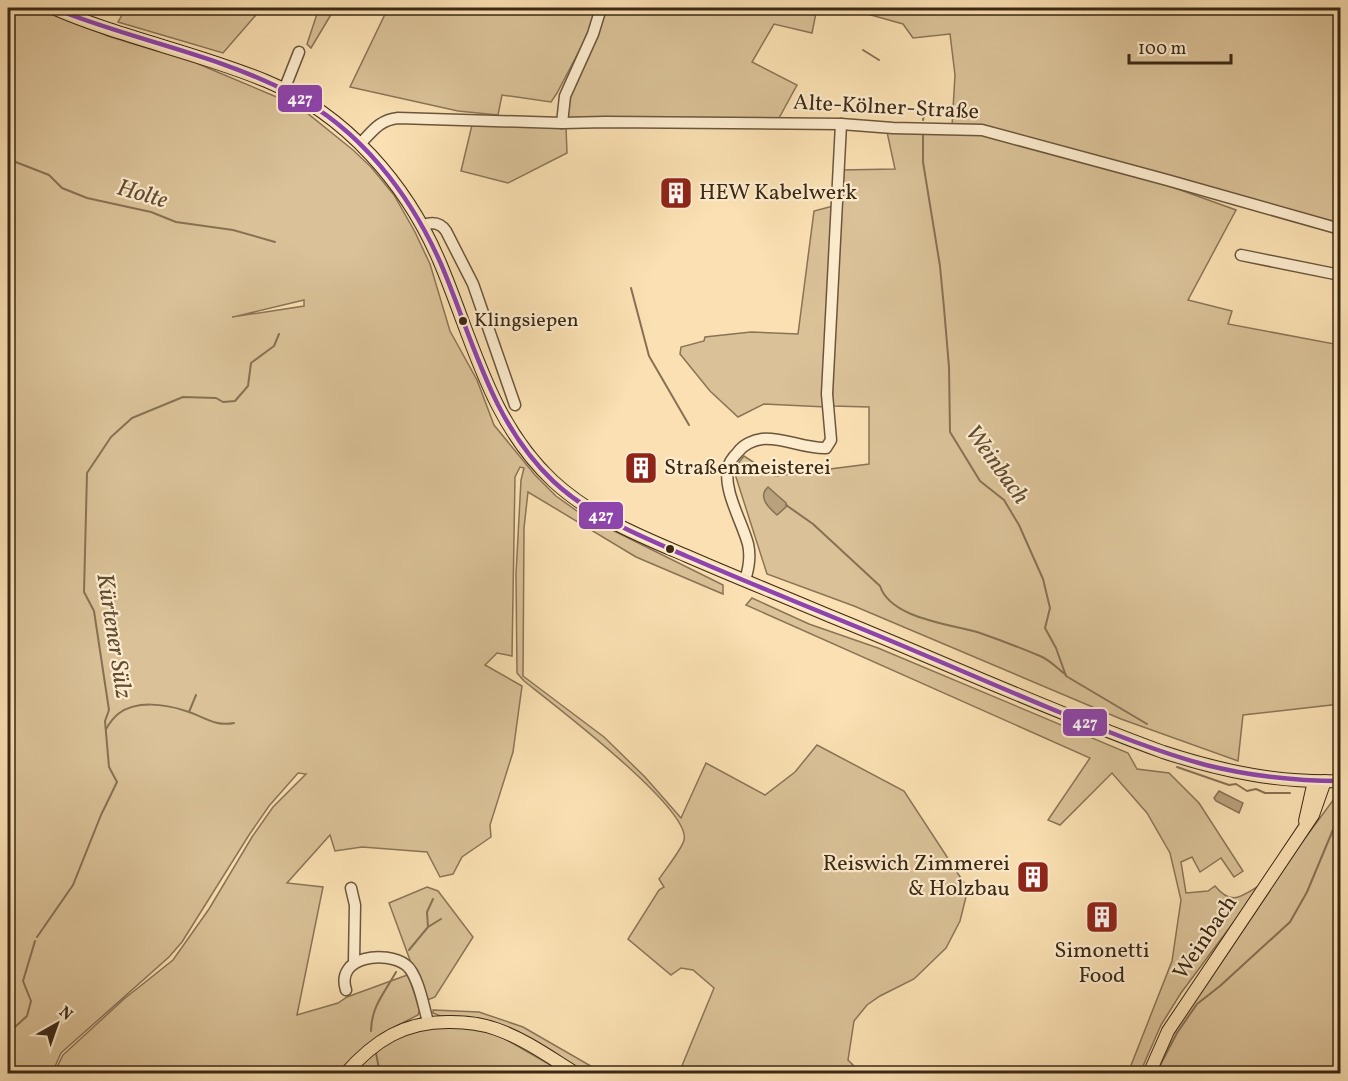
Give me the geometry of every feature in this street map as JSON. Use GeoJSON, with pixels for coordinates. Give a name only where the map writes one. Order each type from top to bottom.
{"type":"FeatureCollection","features":[{"type":"Feature","properties":{"kind":"main road"},"geometry":{"type":"LineString","coordinates":[[53,8],[110,30],[247,74],[284,90],[319,111],[360,144],[399,188],[423,225],[441,265],[486,385],[510,430],[530,457],[563,489],[605,519],[745,580],[1152,748],[1227,771],[1292,780],[1341,780]]}},
{"type":"Feature","properties":{"kind":"main road"},"geometry":{"type":"LineString","coordinates":[[1292,780],[1303,793],[1308,807]]}},
{"type":"Feature","properties":{"kind":"main road","name":"Weinbach"},"geometry":{"type":"LineString","coordinates":[[1303,828],[1308,807],[1320,781]]}},
{"type":"Feature","properties":{"kind":"main road","name":"Weinbach"},"geometry":{"type":"LineString","coordinates":[[1149,1074],[1168,1031],[1318,805],[1320,781]]}},
{"type":"Feature","properties":{"kind":"main road"},"geometry":{"type":"LineString","coordinates":[[345,1074],[355,1062],[382,1039],[408,1026],[428,1022],[469,1022],[496,1029],[525,1042],[577,1074]]}},
{"type":"Feature","properties":{"kind":"street"},"geometry":{"type":"LineString","coordinates":[[360,144],[387,119],[562,123],[565,96],[593,34],[601,8]]}},
{"type":"Feature","properties":{"kind":"street"},"geometry":{"type":"LineString","coordinates":[[284,90],[299,52]]}},
{"type":"Feature","properties":{"kind":"street","name":"Alte-Kölner-Straße"},"geometry":{"type":"LineString","coordinates":[[562,123],[841,124],[982,130],[1341,229]]}},
{"type":"Feature","properties":{"kind":"street"},"geometry":{"type":"LineString","coordinates":[[745,580],[749,567],[748,545],[729,489],[728,467],[734,457],[741,448],[763,439],[815,448],[826,448],[831,440],[827,394],[841,124]]}},
{"type":"Feature","properties":{"kind":"street"},"geometry":{"type":"LineString","coordinates":[[423,225],[436,223],[446,231],[472,285],[515,405]]}},
{"type":"Feature","properties":{"kind":"street"},"geometry":{"type":"LineString","coordinates":[[1241,255],[1341,274]]}},
{"type":"Feature","properties":{"kind":"street"},"geometry":{"type":"LineString","coordinates":[[351,888],[355,905],[354,962]]}},
{"type":"Feature","properties":{"kind":"street"},"geometry":{"type":"LineString","coordinates":[[346,990],[345,972],[354,962],[390,958],[406,965],[414,974],[428,1022]]}},
{"type":"Feature","properties":{"kind":"shaded area"},"geometry":{"type":"Polygon","coordinates":[[[8,8],[40,8],[108,36],[196,63],[279,98],[307,113],[353,150],[371,167],[394,195],[415,232],[430,264],[450,331],[477,380],[494,425],[535,475],[556,496],[584,516],[723,585],[723,594],[636,557],[528,492],[524,528],[523,676],[604,737],[645,777],[681,818],[706,763],[765,795],[795,772],[817,745],[904,791],[968,889],[960,921],[946,948],[914,979],[867,1005],[854,1021],[848,1060],[861,1073],[679,1073],[714,988],[693,970],[681,968],[671,975],[628,939],[659,890],[664,887],[659,879],[684,840],[680,825],[666,805],[643,781],[517,673],[516,574],[521,480],[524,468],[520,467],[515,477],[512,656],[497,653],[485,665],[522,686],[513,752],[490,825],[491,837],[462,857],[453,874],[440,877],[427,852],[362,847],[335,851],[330,835],[287,883],[323,887],[297,1015],[338,1003],[347,997],[410,974],[421,1006],[418,1015],[381,1034],[353,1058],[340,1073],[54,1073],[63,1055],[124,999],[173,960],[209,909],[252,837],[273,807],[306,774],[298,773],[269,806],[249,835],[182,942],[169,957],[61,1053],[52,1073],[8,1073],[8,8]],[[304,300],[235,317],[304,306],[304,300]]]}},
{"type":"Feature","properties":{"kind":"shaded area"},"geometry":{"type":"Polygon","coordinates":[[[126,8],[262,8],[223,53],[118,22],[126,8]]]}},
{"type":"Feature","properties":{"kind":"shaded area"},"geometry":{"type":"Polygon","coordinates":[[[319,8],[335,8],[311,48],[307,44],[319,8]]]}},
{"type":"Feature","properties":{"kind":"shaded area"},"geometry":{"type":"Polygon","coordinates":[[[388,8],[596,8],[588,34],[551,102],[502,95],[498,115],[458,111],[350,87],[388,8]]]}},
{"type":"Feature","properties":{"kind":"shaded area"},"geometry":{"type":"Polygon","coordinates":[[[604,8],[817,8],[812,33],[774,24],[752,62],[797,85],[779,118],[570,118],[565,115],[568,97],[604,8]]]}},
{"type":"Feature","properties":{"kind":"shaded area"},"geometry":{"type":"Polygon","coordinates":[[[821,8],[1340,8],[1340,225],[1186,180],[984,126],[952,126],[955,75],[950,34],[913,38],[903,24],[853,10],[843,13],[821,8]]]}},
{"type":"Feature","properties":{"kind":"shaded area"},"geometry":{"type":"Polygon","coordinates":[[[472,125],[566,127],[567,153],[508,183],[461,171],[472,125]]]}},
{"type":"Feature","properties":{"kind":"shaded area"},"geometry":{"type":"Polygon","coordinates":[[[887,132],[979,134],[1164,184],[1236,210],[1188,300],[1232,311],[1228,324],[1340,345],[1340,704],[1243,715],[1238,761],[1121,719],[854,606],[767,574],[735,474],[736,466],[744,456],[775,476],[869,464],[869,407],[832,406],[840,170],[895,169],[887,132]]]}},
{"type":"Feature","properties":{"kind":"shaded area"},"geometry":{"type":"Polygon","coordinates":[[[833,206],[826,407],[764,404],[738,417],[710,391],[680,354],[681,347],[704,341],[705,337],[751,332],[798,334],[814,211],[833,206]]]}},
{"type":"Feature","properties":{"kind":"shaded area"},"geometry":{"type":"Polygon","coordinates":[[[768,487],[787,506],[777,515],[764,498],[768,487]]]}},
{"type":"Feature","properties":{"kind":"shaded area"},"geometry":{"type":"Polygon","coordinates":[[[752,598],[809,624],[878,648],[1128,753],[1137,769],[1169,773],[1199,803],[1243,871],[1234,877],[1221,858],[1200,872],[1192,857],[1181,862],[1186,893],[1208,891],[1215,886],[1226,896],[1235,898],[1259,888],[1181,993],[1161,1025],[1140,1073],[1128,1073],[1172,961],[1181,900],[1170,853],[1147,813],[1112,773],[1060,825],[1048,820],[1090,758],[746,605],[752,598]]]}},
{"type":"Feature","properties":{"kind":"shaded area"},"geometry":{"type":"Polygon","coordinates":[[[1219,791],[1243,803],[1239,813],[1216,801],[1214,798],[1219,791]]]}},
{"type":"Feature","properties":{"kind":"shaded area"},"geometry":{"type":"Polygon","coordinates":[[[1340,791],[1340,1073],[1152,1074],[1170,1032],[1293,854],[1340,791]]]}},
{"type":"Feature","properties":{"kind":"shaded area"},"geometry":{"type":"Polygon","coordinates":[[[427,887],[438,891],[473,937],[435,997],[425,1001],[389,903],[427,887]]]}},
{"type":"Feature","properties":{"kind":"shaded area"},"geometry":{"type":"Polygon","coordinates":[[[433,1010],[479,1012],[523,1027],[603,1073],[584,1073],[527,1039],[471,1020],[440,1016],[433,1013],[433,1010]]]}},
{"type":"Feature","properties":{"kind":"shaded area"},"geometry":{"type":"Polygon","coordinates":[[[440,1023],[493,1032],[566,1074],[348,1074],[384,1042],[440,1023]]]}},
{"type":"Feature","properties":{"kind":"waterway","name":"Weinbach"},"geometry":{"type":"LineString","coordinates":[[808,8],[813,10]]}},
{"type":"Feature","properties":{"kind":"waterway","name":"Weinbach"},"geometry":{"type":"LineString","coordinates":[[863,50],[879,60]]}},
{"type":"Feature","properties":{"kind":"waterway","name":"Weinbach"},"geometry":{"type":"LineString","coordinates":[[923,120],[926,106]]}},
{"type":"Feature","properties":{"kind":"waterway","name":"Weinbach"},"geometry":{"type":"LineString","coordinates":[[923,134],[923,162],[940,266],[944,308],[949,367],[950,432],[980,481],[1004,500],[1019,525],[1043,579],[1050,608],[1045,628],[1056,648],[1066,676],[1147,724]]}},
{"type":"Feature","properties":{"kind":"waterway","name":"Holte"},"geometry":{"type":"LineString","coordinates":[[8,159],[49,175],[62,188],[87,198],[151,212],[176,222],[233,230],[275,242]]}},
{"type":"Feature","properties":{"kind":"waterway"},"geometry":{"type":"LineString","coordinates":[[631,288],[649,356],[689,425]]}},
{"type":"Feature","properties":{"kind":"waterway","name":"Kürtener Sülz"},"geometry":{"type":"LineString","coordinates":[[37,937],[73,885],[117,782],[109,767],[105,721],[109,710],[94,611],[84,592],[87,473],[111,437],[132,418],[183,397],[216,398],[223,402],[235,401],[248,386],[251,363],[274,346],[279,334]]}},
{"type":"Feature","properties":{"kind":"waterway"},"geometry":{"type":"LineString","coordinates":[[786,505],[813,524],[880,586],[886,597],[896,606],[923,618],[980,633],[1033,653],[1047,660],[1066,675]]}},
{"type":"Feature","properties":{"kind":"waterway"},"geometry":{"type":"LineString","coordinates":[[189,712],[196,695]]}},
{"type":"Feature","properties":{"kind":"waterway"},"geometry":{"type":"LineString","coordinates":[[106,729],[118,714],[142,705],[160,705],[178,709],[221,724],[234,723]]}},
{"type":"Feature","properties":{"kind":"waterway","name":"Weinbach"},"geometry":{"type":"LineString","coordinates":[[1177,767],[1229,785],[1236,784],[1247,791],[1256,789],[1265,793],[1290,793]]}},
{"type":"Feature","properties":{"kind":"waterway","name":"Weinbach"},"geometry":{"type":"LineString","coordinates":[[1334,796],[1340,795]]}},
{"type":"Feature","properties":{"kind":"waterway"},"geometry":{"type":"LineString","coordinates":[[1157,1071],[1177,1033],[1197,1004],[1290,922],[1307,892],[1340,813]]}},
{"type":"Feature","properties":{"kind":"waterway"},"geometry":{"type":"LineString","coordinates":[[428,927],[427,912],[433,899]]}},
{"type":"Feature","properties":{"kind":"waterway"},"geometry":{"type":"LineString","coordinates":[[409,950],[428,927],[441,919]]}},
{"type":"Feature","properties":{"kind":"waterway","name":"Kürtener Sülz"},"geometry":{"type":"LineString","coordinates":[[8,1028],[16,1026],[27,1016],[31,1001],[23,981],[35,941]]}},
{"type":"Feature","properties":{"kind":"waterway"},"geometry":{"type":"LineString","coordinates":[[371,1031],[373,1014],[396,972]]}},
{"type":"Feature","properties":{"kind":"waterway"},"geometry":{"type":"LineString","coordinates":[[376,1053],[380,1074]]}},
{"type":"Feature","properties":{"kind":"transit line","name":"427"},"geometry":{"type":"LineString","coordinates":[[53,8],[234,68],[292,94],[317,108],[340,125],[380,166],[414,213],[441,264],[486,378],[514,433],[553,481],[601,516],[636,534],[735,577],[1064,714],[1152,748],[1206,765],[1256,775],[1340,781]]}},
{"type":"Feature","properties":{"kind":"place","name":"HEW Kabelwerk"},"geometry":{"type":"Point","coordinates":[676,193]}},
{"type":"Feature","properties":{"kind":"place","name":"Klingsiepen"},"geometry":{"type":"Point","coordinates":[463,321]}},
{"type":"Feature","properties":{"kind":"place","name":"Straßenmeisterei"},"geometry":{"type":"Point","coordinates":[641,468]}},
{"type":"Feature","properties":{"kind":"place","name":"Reiswich Zimmerei & Holzbau"},"geometry":{"type":"Point","coordinates":[1033,877]}},
{"type":"Feature","properties":{"kind":"place","name":"Simonetti Food"},"geometry":{"type":"Point","coordinates":[1102,917]}}]}
